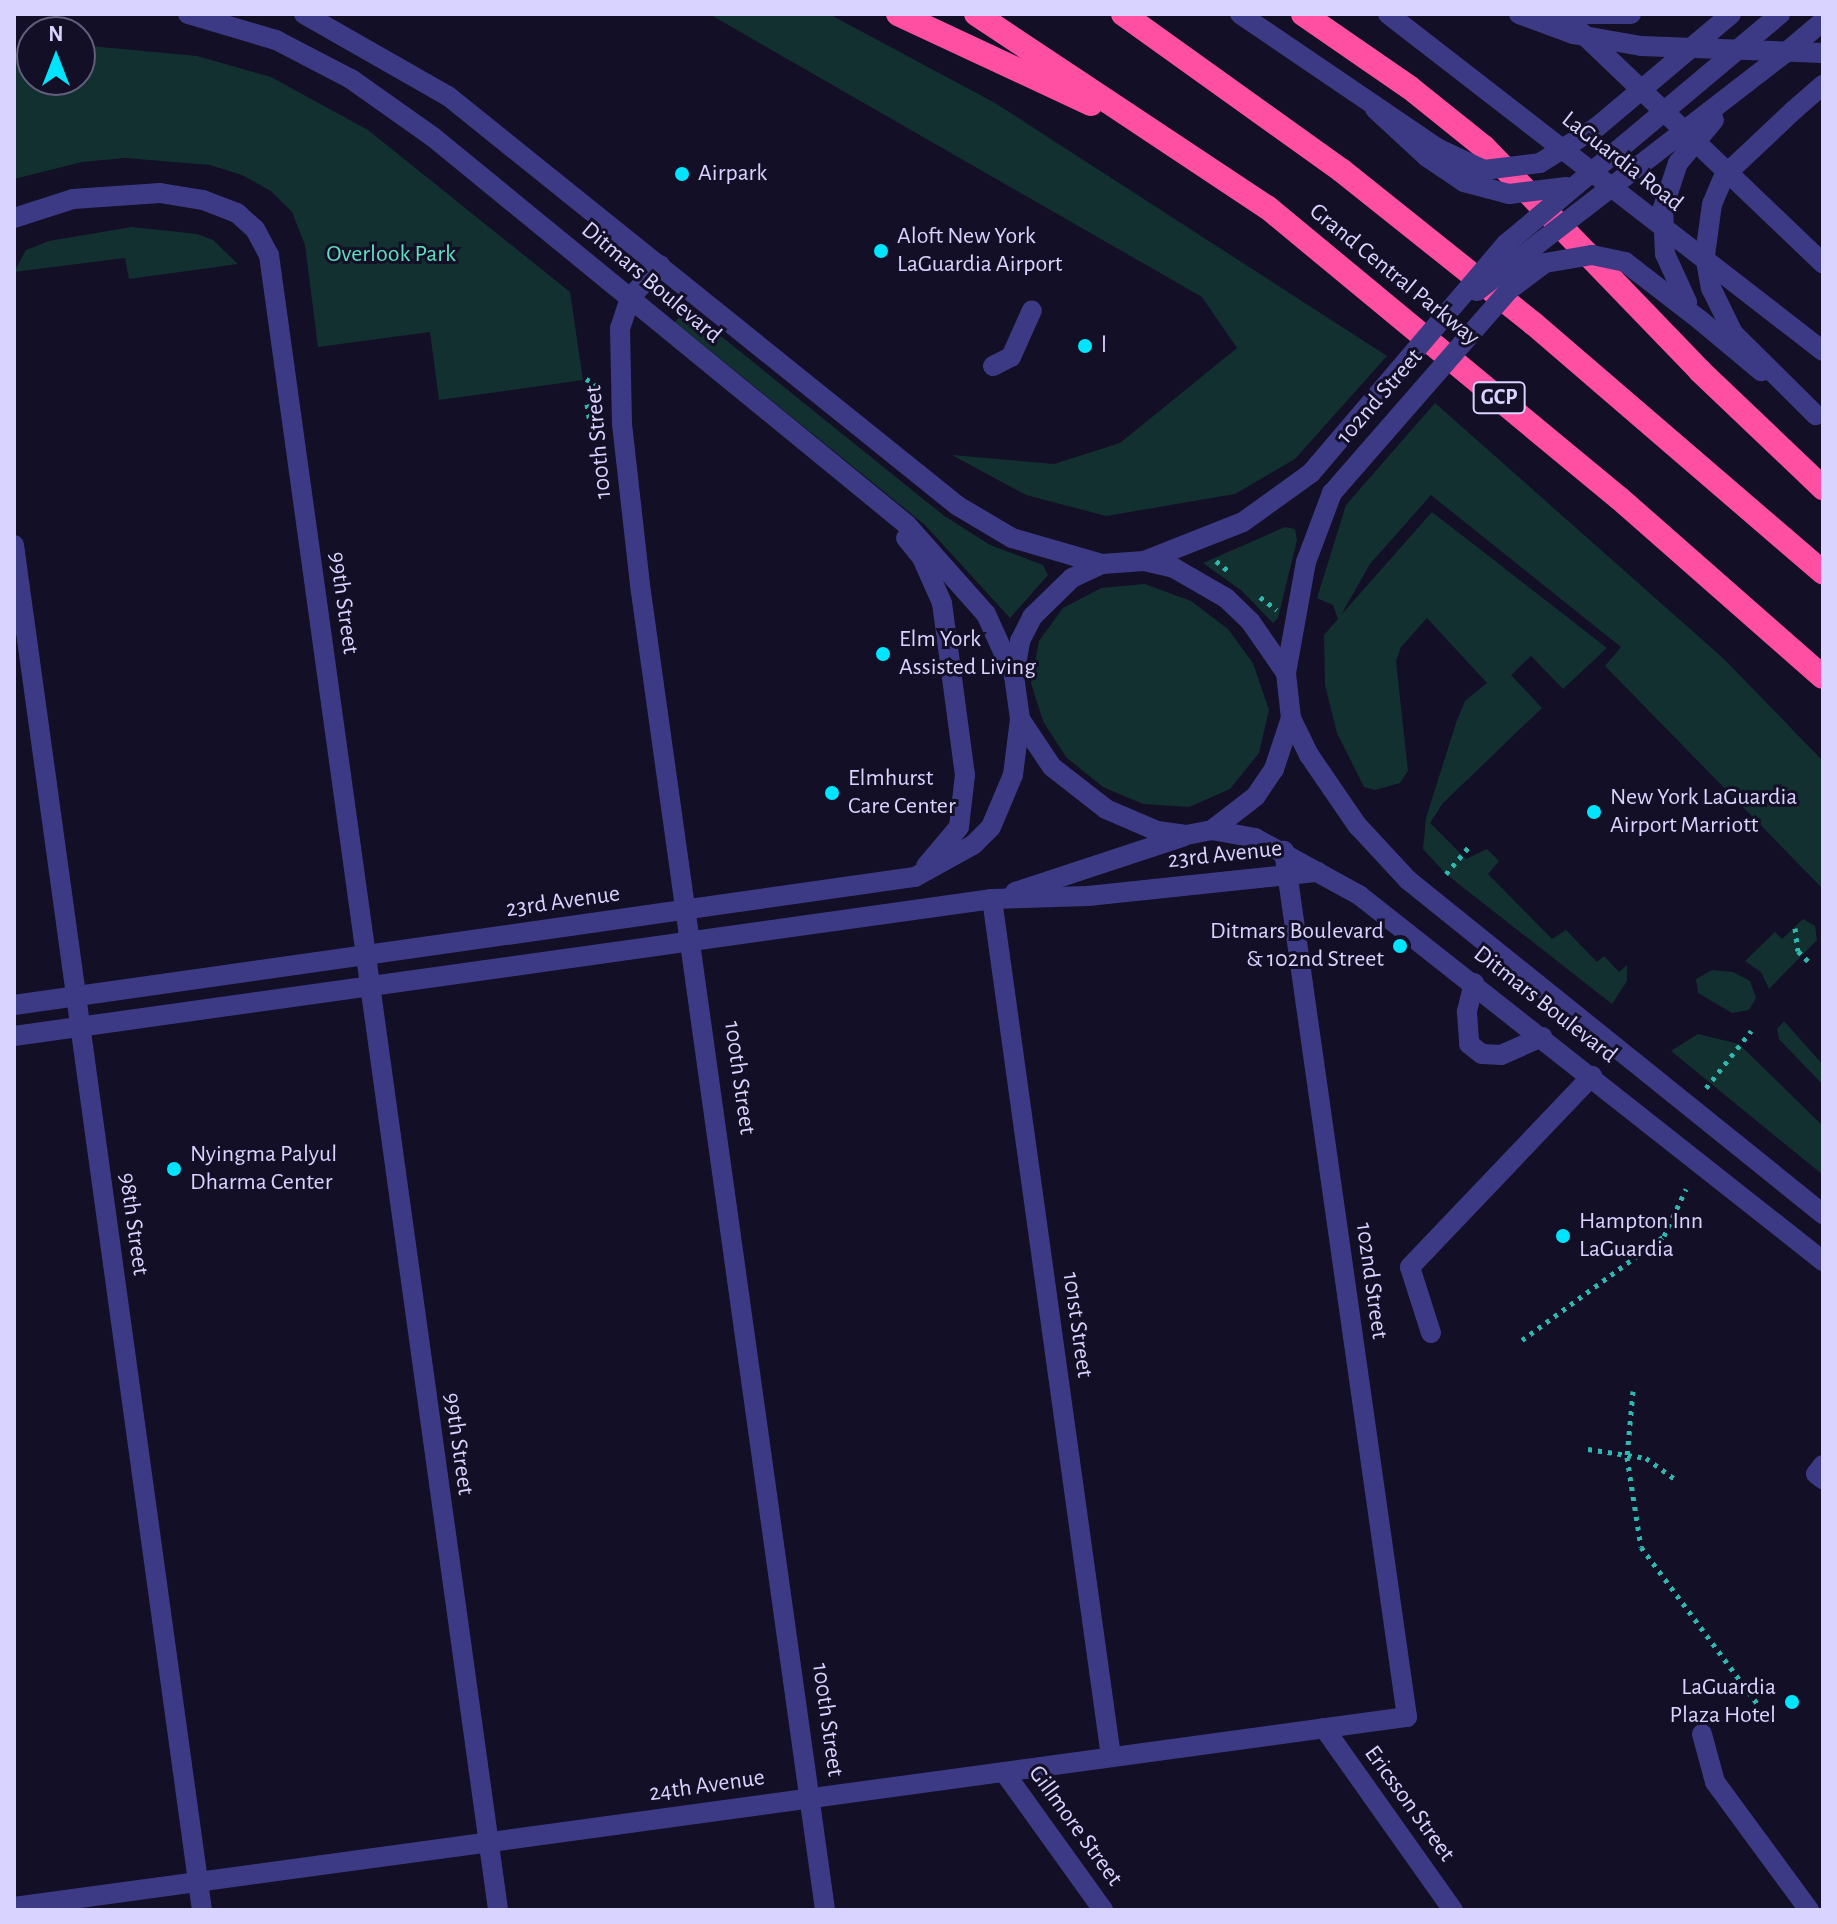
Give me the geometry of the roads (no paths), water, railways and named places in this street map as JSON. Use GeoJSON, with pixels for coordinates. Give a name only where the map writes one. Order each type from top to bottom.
{"type":"FeatureCollection","features":[{"type":"Feature","properties":{"kind":"highway"},"geometry":{"type":"LineString","coordinates":[[898,14],[1204,161]]}},
{"type":"Feature","properties":{"kind":"highway","name":"Grand Central Parkway"},"geometry":{"type":"LineString","coordinates":[[976,14],[1204,161],[1338,263],[1619,498],[1823,677]]}},
{"type":"Feature","properties":{"kind":"highway","name":"Grand Central Parkway"},"geometry":{"type":"LineString","coordinates":[[1123,14],[1341,170],[1522,314],[1823,573]]}},
{"type":"Feature","properties":{"kind":"highway"},"geometry":{"type":"LineString","coordinates":[[1303,14],[1409,87],[1484,147],[1700,371],[1823,488]]}},
{"type":"Feature","properties":{"kind":"street","name":"Ditmars Boulevard"},"geometry":{"type":"LineString","coordinates":[[188,14],[276,40],[351,79],[433,137],[868,497],[906,524],[975,600],[998,632],[1014,676]]}},
{"type":"Feature","properties":{"kind":"street","name":"Ditmars Boulevard"},"geometry":{"type":"LineString","coordinates":[[304,14],[448,96],[958,506],[1012,538],[1102,564]]}},
{"type":"Feature","properties":{"kind":"street"},"geometry":{"type":"LineString","coordinates":[[1240,14],[1375,109],[1470,165],[1525,167],[1555,156],[1597,127],[1731,14]]}},
{"type":"Feature","properties":{"kind":"street","name":"LaGuardia Road"},"geometry":{"type":"LineString","coordinates":[[1388,14],[1820,348]]}},
{"type":"Feature","properties":{"kind":"street"},"geometry":{"type":"LineString","coordinates":[[1519,14],[1573,34],[1641,46],[1823,53]]}},
{"type":"Feature","properties":{"kind":"street"},"geometry":{"type":"LineString","coordinates":[[1562,14],[1699,147],[1778,215],[1823,263]]}},
{"type":"Feature","properties":{"kind":"street"},"geometry":{"type":"LineString","coordinates":[[1581,14],[1631,14]]}},
{"type":"Feature","properties":{"kind":"street"},"geometry":{"type":"LineString","coordinates":[[1446,317],[1506,244],[1780,14]]}},
{"type":"Feature","properties":{"kind":"street"},"geometry":{"type":"LineString","coordinates":[[1446,317],[1823,21]]}},
{"type":"Feature","properties":{"kind":"street"},"geometry":{"type":"LineString","coordinates":[[1700,320],[1665,254],[1662,220],[1668,185],[1696,137],[1784,54]]}},
{"type":"Feature","properties":{"kind":"street"},"geometry":{"type":"LineString","coordinates":[[1819,419],[1725,321],[1707,272],[1705,237],[1712,204],[1734,162],[1823,85]]}},
{"type":"Feature","properties":{"kind":"street"},"geometry":{"type":"LineString","coordinates":[[1375,109],[1427,157],[1477,187],[1526,195],[1575,185]]}},
{"type":"Feature","properties":{"kind":"street","name":"99th Street"},"geometry":{"type":"LineString","coordinates":[[14,218],[73,199],[160,193],[203,200],[237,213],[255,229],[269,255],[498,1910]]}},
{"type":"Feature","properties":{"kind":"street","name":"102nd Street"},"geometry":{"type":"LineString","coordinates":[[1286,673],[1306,562],[1332,493],[1509,290],[1545,263],[1592,255],[1625,262],[1819,419]]}},
{"type":"Feature","properties":{"kind":"street","name":"100th Street"},"geometry":{"type":"LineString","coordinates":[[660,265],[630,298],[620,328],[622,424],[825,1910]]}},
{"type":"Feature","properties":{"kind":"street"},"geometry":{"type":"LineString","coordinates":[[993,366],[1011,357],[1032,310]]}},
{"type":"Feature","properties":{"kind":"street","name":"102nd Street"},"geometry":{"type":"LineString","coordinates":[[1144,561],[1243,522],[1311,473],[1446,317]]}},
{"type":"Feature","properties":{"kind":"street"},"geometry":{"type":"LineString","coordinates":[[868,497],[922,558],[942,603],[964,760],[965,805],[959,827],[915,877]]}},
{"type":"Feature","properties":{"kind":"street","name":"98th Street"},"geometry":{"type":"LineString","coordinates":[[14,545],[202,1910]]}},
{"type":"Feature","properties":{"kind":"street"},"geometry":{"type":"LineString","coordinates":[[1144,561],[1174,568],[1226,598],[1271,647],[1286,673],[1291,718],[1274,769],[1256,796],[1212,830],[1186,835],[1130,823],[1106,809],[1052,767],[1020,719],[1014,676],[1020,641],[1032,617],[1072,578],[1102,564],[1144,561]]}},
{"type":"Feature","properties":{"kind":"street","name":"Ditmars Boulevard"},"geometry":{"type":"LineString","coordinates":[[1291,718],[1309,755],[1357,825],[1408,880],[1823,1214]]}},
{"type":"Feature","properties":{"kind":"street","name":"23rd Avenue"},"geometry":{"type":"LineString","coordinates":[[14,1005],[915,877],[973,845],[991,827],[1013,775],[1020,719]]}},
{"type":"Feature","properties":{"kind":"street","name":"Ditmars Boulevard"},"geometry":{"type":"LineString","coordinates":[[1212,830],[1235,832],[1284,851],[1397,923],[1823,1261]]}},
{"type":"Feature","properties":{"kind":"street","name":"23rd Avenue"},"geometry":{"type":"LineString","coordinates":[[992,899],[1186,835]]}},
{"type":"Feature","properties":{"kind":"street","name":"102nd Street"},"geometry":{"type":"LineString","coordinates":[[1284,851],[1407,1717]]}},
{"type":"Feature","properties":{"kind":"street","name":"23rd Avenue"},"geometry":{"type":"LineString","coordinates":[[14,1036],[992,899],[1088,896],[1318,872]]}},
{"type":"Feature","properties":{"kind":"street","name":"101st Street"},"geometry":{"type":"LineString","coordinates":[[992,899],[1111,1757]]}},
{"type":"Feature","properties":{"kind":"street"},"geometry":{"type":"LineString","coordinates":[[1474,983],[1467,1012],[1469,1044],[1482,1054],[1501,1055],[1542,1037]]}},
{"type":"Feature","properties":{"kind":"street"},"geometry":{"type":"LineString","coordinates":[[1431,1333],[1410,1267],[1592,1076]]}},
{"type":"Feature","properties":{"kind":"street"},"geometry":{"type":"LineString","coordinates":[[1823,1465],[1816,1474],[1823,1479]]}},
{"type":"Feature","properties":{"kind":"street","name":"24th Avenue"},"geometry":{"type":"LineString","coordinates":[[14,1907],[1407,1717]]}},
{"type":"Feature","properties":{"kind":"street","name":"Ericsson Street"},"geometry":{"type":"LineString","coordinates":[[1324,1728],[1453,1910]]}},
{"type":"Feature","properties":{"kind":"street"},"geometry":{"type":"LineString","coordinates":[[1702,1734],[1715,1782],[1809,1910]]}},
{"type":"Feature","properties":{"kind":"street","name":"Gillmore Street"},"geometry":{"type":"LineString","coordinates":[[1004,1772],[1103,1910]]}},
{"type":"Feature","properties":{"kind":"place","name":"Airpark"},"geometry":{"type":"Point","coordinates":[682,174]}},
{"type":"Feature","properties":{"kind":"place","name":"Aloft New York LaGuardia Airport"},"geometry":{"type":"Point","coordinates":[881,251]}},
{"type":"Feature","properties":{"kind":"place","name":"l"},"geometry":{"type":"Point","coordinates":[1085,346]}},
{"type":"Feature","properties":{"kind":"place","name":"Elm York Assisted Living"},"geometry":{"type":"Point","coordinates":[883,654]}},
{"type":"Feature","properties":{"kind":"place","name":"Elmhurst Care Center"},"geometry":{"type":"Point","coordinates":[832,793]}},
{"type":"Feature","properties":{"kind":"place","name":"New York LaGuardia Airport Marriott"},"geometry":{"type":"Point","coordinates":[1594,812]}},
{"type":"Feature","properties":{"kind":"place","name":"Ditmars Boulevard & 102nd Street"},"geometry":{"type":"Point","coordinates":[1400,946]}},
{"type":"Feature","properties":{"kind":"place","name":"Nyingma Palyul Dharma Center"},"geometry":{"type":"Point","coordinates":[174,1169]}},
{"type":"Feature","properties":{"kind":"place","name":"Hampton Inn LaGuardia"},"geometry":{"type":"Point","coordinates":[1563,1236]}},
{"type":"Feature","properties":{"kind":"place","name":"LaGuardia Plaza Hotel"},"geometry":{"type":"Point","coordinates":[1792,1702]}},
{"type":"Feature","properties":{"kind":"park label","name":"Overlook Park"},"geometry":{"type":"Point","coordinates":[391,255]}}]}
